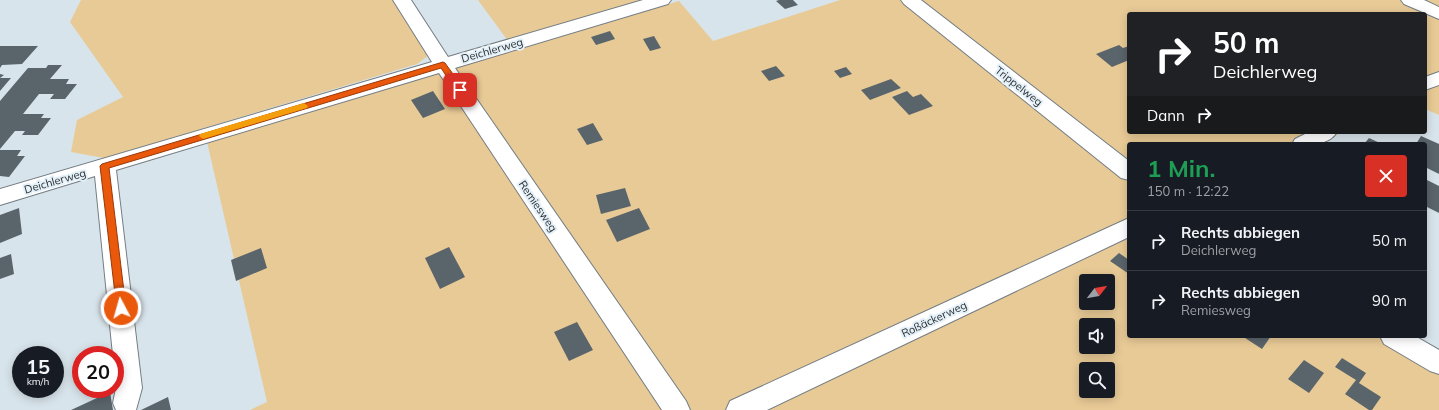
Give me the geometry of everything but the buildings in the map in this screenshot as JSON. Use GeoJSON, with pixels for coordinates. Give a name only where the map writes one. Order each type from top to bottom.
{"type":"FeatureCollection","features":[{"type":"Feature","properties":{"kind":"lane","name":"Remiesweg"},"geometry":{"type":"LineString","coordinates":[[402,0],[443,65],[677,410]]}},
{"type":"Feature","properties":{"kind":"lane","name":"Deichlerweg"},"geometry":{"type":"LineString","coordinates":[[0,197],[662,0]]}},
{"type":"Feature","properties":{"kind":"lane","name":"Trippelweg"},"geometry":{"type":"LineString","coordinates":[[910,0],[1127,170]]}},
{"type":"Feature","properties":{"kind":"lane"},"geometry":{"type":"LineString","coordinates":[[1410,0],[1439,14]]}},
{"type":"Feature","properties":{"kind":"lane"},"geometry":{"type":"LineString","coordinates":[[1427,83],[1439,78]]}},
{"type":"Feature","properties":{"kind":"lane"},"geometry":{"type":"LineString","coordinates":[[1306,142],[1323,134]]}},
{"type":"Feature","properties":{"kind":"lane"},"geometry":{"type":"LineString","coordinates":[[105,166],[130,388],[126,402]]}},
{"type":"Feature","properties":{"kind":"lane","name":"Roßäckerweg"},"geometry":{"type":"LineString","coordinates":[[739,410],[1127,228]]}},
{"type":"Feature","properties":{"kind":"lane"},"geometry":{"type":"LineString","coordinates":[[1396,338],[1439,363]]}},
{"type":"Feature","properties":{"kind":"shaded area"},"geometry":{"type":"Polygon","coordinates":[[[81,0],[396,0],[428,56],[417,64],[158,142],[109,159],[71,152],[77,120],[123,97],[70,22],[81,0]]]}},
{"type":"Feature","properties":{"kind":"shaded area"},"geometry":{"type":"Polygon","coordinates":[[[478,0],[648,0],[508,41],[478,0]]]}},
{"type":"Feature","properties":{"kind":"shaded area"},"geometry":{"type":"Polygon","coordinates":[[[840,0],[1439,0],[1439,115],[1427,110],[1427,12],[1127,12],[1127,134],[1339,134],[1322,142],[1127,142],[1127,338],[1414,338],[1439,352],[1439,410],[250,410],[267,402],[207,142],[679,1],[713,41],[840,0]]]}},
{"type":"Feature","properties":{"kind":"slow traffic"},"geometry":{"type":"LineString","coordinates":[[203,136],[304,106]]}},
{"type":"Feature","properties":{"kind":"route"},"geometry":{"type":"LineString","coordinates":[[121,308],[105,166],[443,65],[460,90]]}}]}
